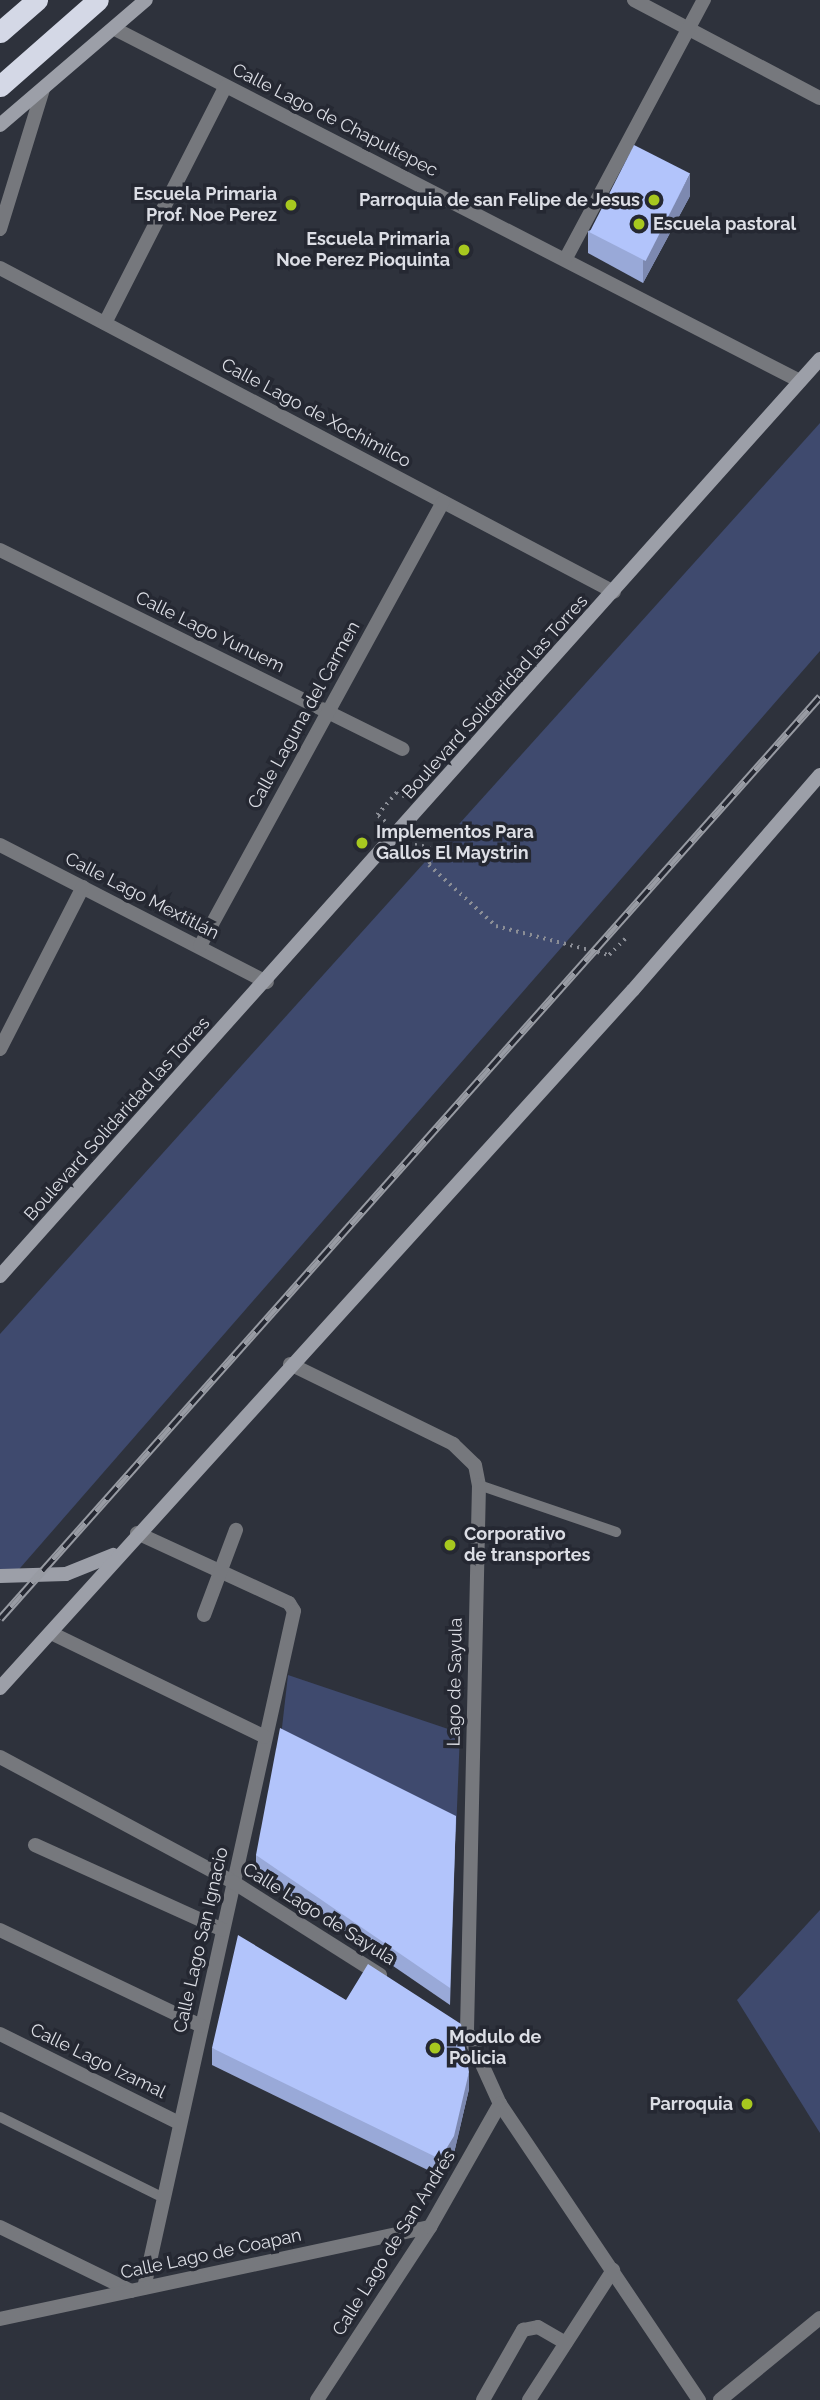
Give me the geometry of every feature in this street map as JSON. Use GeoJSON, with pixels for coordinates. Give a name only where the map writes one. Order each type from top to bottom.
{"type":"FeatureCollection","features":[{"type":"Feature","properties":{"kind":"highway"},"geometry":{"type":"LineString","coordinates":[[0,32],[37,0]]}},
{"type":"Feature","properties":{"kind":"highway"},"geometry":{"type":"LineString","coordinates":[[0,86],[97,0]]}},
{"type":"Feature","properties":{"kind":"main road"},"geometry":{"type":"LineString","coordinates":[[0,125],[146,0]]}},
{"type":"Feature","properties":{"kind":"main road","name":"Boulevard Solidaridad las Torres"},"geometry":{"type":"LineString","coordinates":[[0,1276],[267,982],[820,359]]}},
{"type":"Feature","properties":{"kind":"main road"},"geometry":{"type":"LineString","coordinates":[[0,1688],[290,1364],[633,990],[820,775]]}},
{"type":"Feature","properties":{"kind":"main road"},"geometry":{"type":"LineString","coordinates":[[0,1576],[66,1574],[120,1552]]}},
{"type":"Feature","properties":{"kind":"street"},"geometry":{"type":"LineString","coordinates":[[634,0],[820,99]]}},
{"type":"Feature","properties":{"kind":"street"},"geometry":{"type":"LineString","coordinates":[[566,258],[704,0]]}},
{"type":"Feature","properties":{"kind":"street","name":"Calle Lago de Chapultepec"},"geometry":{"type":"LineString","coordinates":[[115,29],[566,258],[800,381]]}},
{"type":"Feature","properties":{"kind":"street"},"geometry":{"type":"LineString","coordinates":[[105,323],[225,87]]}},
{"type":"Feature","properties":{"kind":"street"},"geometry":{"type":"LineString","coordinates":[[0,229],[43,89]]}},
{"type":"Feature","properties":{"kind":"street","name":"Calle Lago de Xochimilco"},"geometry":{"type":"LineString","coordinates":[[0,268],[614,592]]}},
{"type":"Feature","properties":{"kind":"street","name":"Calle Laguna del Carmen"},"geometry":{"type":"LineString","coordinates":[[200,946],[443,502]]}},
{"type":"Feature","properties":{"kind":"street","name":"Calle Lago Yunuem"},"geometry":{"type":"LineString","coordinates":[[0,550],[403,749]]}},
{"type":"Feature","properties":{"kind":"street","name":"Calle Lago Mextitlán"},"geometry":{"type":"LineString","coordinates":[[0,845],[267,982]]}},
{"type":"Feature","properties":{"kind":"street"},"geometry":{"type":"LineString","coordinates":[[0,1049],[83,887]]}},
{"type":"Feature","properties":{"kind":"street","name":"Lago de Sayula"},"geometry":{"type":"LineString","coordinates":[[290,1364],[453,1444],[475,1465],[479,1485],[461,2027],[500,2104]]}},
{"type":"Feature","properties":{"kind":"street"},"geometry":{"type":"LineString","coordinates":[[204,1615],[236,1530]]}},
{"type":"Feature","properties":{"kind":"street"},"geometry":{"type":"LineString","coordinates":[[137,1533],[220,1570]]}},
{"type":"Feature","properties":{"kind":"street","name":"Calle Lago San Ignacio"},"geometry":{"type":"LineString","coordinates":[[137,2289],[162,2197],[294,1611],[289,1603],[220,1570]]}},
{"type":"Feature","properties":{"kind":"street"},"geometry":{"type":"LineString","coordinates":[[51,1633],[265,1737]]}},
{"type":"Feature","properties":{"kind":"street","name":"Calle Lago de Sayula"},"geometry":{"type":"LineString","coordinates":[[0,1757],[233,1882],[397,1986]]}},
{"type":"Feature","properties":{"kind":"street"},"geometry":{"type":"LineString","coordinates":[[35,1845],[223,1930]]}},
{"type":"Feature","properties":{"kind":"street"},"geometry":{"type":"LineString","coordinates":[[0,1930],[201,2026]]}},
{"type":"Feature","properties":{"kind":"street","name":"Calle Lago Izamal"},"geometry":{"type":"LineString","coordinates":[[0,2034],[179,2123]]}},
{"type":"Feature","properties":{"kind":"street"},"geometry":{"type":"LineString","coordinates":[[500,2104],[699,2400]]}},
{"type":"Feature","properties":{"kind":"street","name":"Calle Lago de San Andrés"},"geometry":{"type":"LineString","coordinates":[[317,2400],[430,2227],[500,2104]]}},
{"type":"Feature","properties":{"kind":"street"},"geometry":{"type":"LineString","coordinates":[[0,2227],[137,2289]]}},
{"type":"Feature","properties":{"kind":"street","name":"Calle Lago de Coapan"},"geometry":{"type":"LineString","coordinates":[[0,2319],[430,2227]]}},
{"type":"Feature","properties":{"kind":"street"},"geometry":{"type":"LineString","coordinates":[[529,2400],[613,2270]]}},
{"type":"Feature","properties":{"kind":"street"},"geometry":{"type":"LineString","coordinates":[[720,2400],[820,2318]]}},
{"type":"Feature","properties":{"kind":"street"},"geometry":{"type":"LineString","coordinates":[[482,2400],[523,2330],[538,2327],[566,2343]]}},
{"type":"Feature","properties":{"kind":"lane"},"geometry":{"type":"LineString","coordinates":[[479,1485],[615,1532]]}},
{"type":"Feature","properties":{"kind":"lane"},"geometry":{"type":"LineString","coordinates":[[0,2117],[162,2197]]}},
{"type":"Feature","properties":{"kind":"path"},"geometry":{"type":"LineString","coordinates":[[377,815],[398,791]]}},
{"type":"Feature","properties":{"kind":"path"},"geometry":{"type":"LineString","coordinates":[[412,848],[429,847],[433,856],[429,865],[496,926],[609,955],[626,938]]}},
{"type":"Feature","properties":{"kind":"shaded area"},"geometry":{"type":"Polygon","coordinates":[[[820,423],[820,651],[14,1575],[0,1573],[0,1334],[820,423]]]}},
{"type":"Feature","properties":{"kind":"shaded area"},"geometry":{"type":"Polygon","coordinates":[[[288,1675],[460,1733],[456,1832],[280,1745],[288,1675]]]}},
{"type":"Feature","properties":{"kind":"shaded area"},"geometry":{"type":"Polygon","coordinates":[[[820,1910],[820,2133],[737,2000],[820,1910]]]}},
{"type":"Feature","properties":{"kind":"building","name":"Escuela pastoral"},"geometry":{"type":"Polygon","coordinates":[[[634,145],[690,174],[646,261],[590,232],[634,145]]]}},
{"type":"Feature","properties":{"kind":"building"},"geometry":{"type":"Polygon","coordinates":[[[280,1728],[456,1816],[450,1988],[256,1855],[280,1728]]]}},
{"type":"Feature","properties":{"kind":"building"},"geometry":{"type":"Polygon","coordinates":[[[238,1935],[346,2000],[368,1964],[461,2024],[469,2072],[454,2136],[440,2159],[212,2048],[238,1935]]]}},
{"type":"Feature","properties":{"kind":"railway"},"geometry":{"type":"LineString","coordinates":[[0,1619],[820,697]]}},
{"type":"Feature","properties":{"kind":"place","name":"Parroquia de san Felipe de Jesus"},"geometry":{"type":"Point","coordinates":[654,200]}},
{"type":"Feature","properties":{"kind":"place","name":"Escuela Primaria Prof. Noe Perez"},"geometry":{"type":"Point","coordinates":[291,205]}},
{"type":"Feature","properties":{"kind":"place","name":"Escuela pastoral"},"geometry":{"type":"Point","coordinates":[639,224]}},
{"type":"Feature","properties":{"kind":"place","name":"Escuela Primaria Noe Perez Pioquinta"},"geometry":{"type":"Point","coordinates":[464,250]}},
{"type":"Feature","properties":{"kind":"place","name":"Implementos Para Gallos El Maystrin"},"geometry":{"type":"Point","coordinates":[362,843]}},
{"type":"Feature","properties":{"kind":"place","name":"Corporativo de transportes"},"geometry":{"type":"Point","coordinates":[450,1545]}},
{"type":"Feature","properties":{"kind":"place","name":"Modulo de Policia"},"geometry":{"type":"Point","coordinates":[435,2048]}},
{"type":"Feature","properties":{"kind":"place","name":"Parroquia"},"geometry":{"type":"Point","coordinates":[747,2104]}}]}
